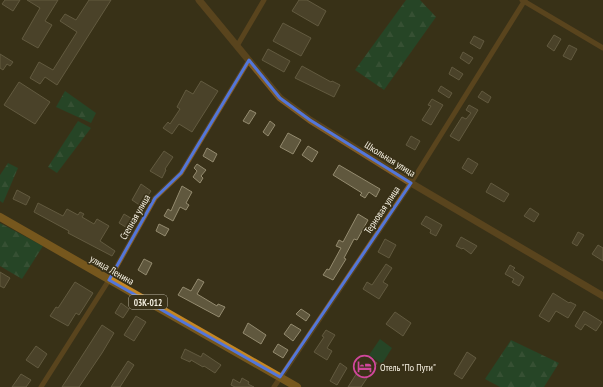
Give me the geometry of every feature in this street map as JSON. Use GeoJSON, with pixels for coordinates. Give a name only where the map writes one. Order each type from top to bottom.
{"type":"FeatureCollection","features":[{"type":"Feature","properties":{"kind":"main road","name":"улица Ленина"},"geometry":{"type":"LineString","coordinates":[[0,217],[297,387]]}},
{"type":"Feature","properties":{"kind":"street","name":"Школьная улица"},"geometry":{"type":"LineString","coordinates":[[199,0],[280,98],[310,120],[411,183],[603,296]]}},
{"type":"Feature","properties":{"kind":"street"},"geometry":{"type":"LineString","coordinates":[[237,46],[264,0]]}},
{"type":"Feature","properties":{"kind":"street"},"geometry":{"type":"LineString","coordinates":[[524,0],[603,48]]}},
{"type":"Feature","properties":{"kind":"street","name":"Терновая улица"},"geometry":{"type":"LineString","coordinates":[[274,387],[411,183],[524,0]]}},
{"type":"Feature","properties":{"kind":"street","name":"Степная улица"},"geometry":{"type":"LineString","coordinates":[[41,387],[109,280],[155,198],[181,173],[249,60]]}},
{"type":"Feature","properties":{"kind":"highlighted area"},"geometry":{"type":"Polygon","coordinates":[[[249,60],[280,98],[310,120],[411,183],[280,377],[109,280],[155,198],[181,173],[249,60]]]}},
{"type":"Feature","properties":{"kind":"green space"},"geometry":{"type":"Polygon","coordinates":[[[406,0],[420,0],[436,17],[384,90],[355,70],[406,0]]]}},
{"type":"Feature","properties":{"kind":"green space"},"geometry":{"type":"Polygon","coordinates":[[[65,91],[96,113],[91,123],[56,107],[65,91]]]}},
{"type":"Feature","properties":{"kind":"green space"},"geometry":{"type":"Polygon","coordinates":[[[78,121],[91,128],[57,173],[48,167],[78,121]]]}},
{"type":"Feature","properties":{"kind":"green space"},"geometry":{"type":"Polygon","coordinates":[[[8,163],[18,168],[3,203],[0,201],[0,175],[8,163]]]}},
{"type":"Feature","properties":{"kind":"green space"},"geometry":{"type":"Polygon","coordinates":[[[0,223],[43,246],[22,279],[0,266],[0,223]]]}},
{"type":"Feature","properties":{"kind":"green space"},"geometry":{"type":"Polygon","coordinates":[[[380,339],[392,348],[382,364],[369,355],[380,339]]]}},
{"type":"Feature","properties":{"kind":"green space"},"geometry":{"type":"Polygon","coordinates":[[[511,340],[559,363],[544,387],[500,387],[485,379],[511,340]]]}},
{"type":"Feature","properties":{"kind":"building"},"geometry":{"type":"Polygon","coordinates":[[[5,0],[20,0],[13,11],[2,4],[5,0]]]}},
{"type":"Feature","properties":{"kind":"building"},"geometry":{"type":"Polygon","coordinates":[[[27,0],[58,0],[45,21],[52,25],[38,48],[22,39],[40,8],[27,0]]]}},
{"type":"Feature","properties":{"kind":"building"},"geometry":{"type":"Polygon","coordinates":[[[89,0],[111,0],[57,85],[45,77],[40,84],[30,78],[39,62],[53,70],[77,32],[60,21],[65,14],[76,20],[89,0]]]}},
{"type":"Feature","properties":{"kind":"building"},"geometry":{"type":"Polygon","coordinates":[[[299,0],[307,0],[326,11],[318,26],[292,11],[299,0]]]}},
{"type":"Feature","properties":{"kind":"building"},"geometry":{"type":"Polygon","coordinates":[[[283,23],[311,38],[301,56],[273,41],[283,23]]]}},
{"type":"Feature","properties":{"kind":"building"},"geometry":{"type":"Polygon","coordinates":[[[554,35],[561,39],[554,51],[547,46],[554,35]]]}},
{"type":"Feature","properties":{"kind":"building"},"geometry":{"type":"Polygon","coordinates":[[[474,36],[484,41],[480,49],[470,43],[474,36]]]}},
{"type":"Feature","properties":{"kind":"building"},"geometry":{"type":"Polygon","coordinates":[[[569,45],[577,49],[571,60],[563,56],[569,45]]]}},
{"type":"Feature","properties":{"kind":"building"},"geometry":{"type":"Polygon","coordinates":[[[268,49],[290,61],[284,72],[262,60],[268,49]]]}},
{"type":"Feature","properties":{"kind":"building"},"geometry":{"type":"Polygon","coordinates":[[[463,52],[473,58],[469,64],[460,58],[463,52]]]}},
{"type":"Feature","properties":{"kind":"building"},"geometry":{"type":"Polygon","coordinates":[[[0,54],[13,62],[10,66],[7,64],[3,70],[0,68],[0,54]]]}},
{"type":"Feature","properties":{"kind":"building"},"geometry":{"type":"Polygon","coordinates":[[[302,66],[331,82],[332,81],[340,85],[334,97],[295,78],[302,66]]]}},
{"type":"Feature","properties":{"kind":"building"},"geometry":{"type":"Polygon","coordinates":[[[452,67],[463,74],[459,80],[449,74],[452,67]]]}},
{"type":"Feature","properties":{"kind":"building"},"geometry":{"type":"Polygon","coordinates":[[[201,81],[218,91],[192,132],[179,124],[172,134],[163,128],[168,122],[170,124],[180,109],[177,107],[186,90],[193,94],[201,81]]]}},
{"type":"Feature","properties":{"kind":"building"},"geometry":{"type":"Polygon","coordinates":[[[19,82],[50,102],[35,124],[4,105],[19,82]]]}},
{"type":"Feature","properties":{"kind":"building"},"geometry":{"type":"Polygon","coordinates":[[[441,86],[452,93],[449,98],[438,91],[441,86]]]}},
{"type":"Feature","properties":{"kind":"building"},"geometry":{"type":"Polygon","coordinates":[[[482,91],[491,97],[488,103],[478,97],[482,91]]]}},
{"type":"Feature","properties":{"kind":"building"},"geometry":{"type":"Polygon","coordinates":[[[432,99],[443,105],[431,125],[422,120],[431,106],[428,105],[432,99]]]}},
{"type":"Feature","properties":{"kind":"building"},"geometry":{"type":"Polygon","coordinates":[[[469,105],[478,110],[459,141],[450,136],[462,117],[466,119],[471,113],[466,110],[469,105]]]}},
{"type":"Feature","properties":{"kind":"building"},"geometry":{"type":"Polygon","coordinates":[[[250,110],[256,113],[249,124],[243,121],[250,110]]]}},
{"type":"Feature","properties":{"kind":"building"},"geometry":{"type":"Polygon","coordinates":[[[270,121],[275,125],[268,136],[263,132],[270,121]]]}},
{"type":"Feature","properties":{"kind":"building"},"geometry":{"type":"Polygon","coordinates":[[[288,133],[301,140],[293,154],[280,147],[288,133]]]}},
{"type":"Feature","properties":{"kind":"building"},"geometry":{"type":"Polygon","coordinates":[[[411,136],[420,141],[415,150],[406,145],[411,136]]]}},
{"type":"Feature","properties":{"kind":"building"},"geometry":{"type":"Polygon","coordinates":[[[308,146],[318,152],[312,162],[302,155],[308,146]]]}},
{"type":"Feature","properties":{"kind":"building"},"geometry":{"type":"Polygon","coordinates":[[[207,148],[217,154],[213,162],[203,156],[207,148]]]}},
{"type":"Feature","properties":{"kind":"building"},"geometry":{"type":"Polygon","coordinates":[[[164,151],[173,157],[165,169],[166,170],[162,178],[150,171],[164,151]]]}},
{"type":"Feature","properties":{"kind":"building"},"geometry":{"type":"Polygon","coordinates":[[[468,158],[478,164],[472,174],[462,168],[468,158]]]}},
{"type":"Feature","properties":{"kind":"building"},"geometry":{"type":"Polygon","coordinates":[[[197,164],[206,170],[201,176],[203,178],[200,183],[193,177],[197,171],[194,168],[197,164]]]}},
{"type":"Feature","properties":{"kind":"building"},"geometry":{"type":"Polygon","coordinates":[[[339,165],[380,189],[376,197],[369,192],[365,198],[360,195],[362,193],[333,175],[339,165]]]}},
{"type":"Feature","properties":{"kind":"building"},"geometry":{"type":"Polygon","coordinates":[[[491,183],[509,194],[504,202],[486,192],[491,183]]]}},
{"type":"Feature","properties":{"kind":"building"},"geometry":{"type":"Polygon","coordinates":[[[141,184],[151,191],[141,206],[132,200],[141,184]]]}},
{"type":"Feature","properties":{"kind":"building"},"geometry":{"type":"Polygon","coordinates":[[[182,186],[192,192],[186,203],[189,205],[186,210],[180,207],[173,221],[164,216],[168,209],[171,211],[182,186]]]}},
{"type":"Feature","properties":{"kind":"building"},"geometry":{"type":"Polygon","coordinates":[[[17,190],[30,197],[26,205],[13,199],[17,190]]]}},
{"type":"Feature","properties":{"kind":"building"},"geometry":{"type":"Polygon","coordinates":[[[38,203],[63,216],[67,209],[78,215],[80,212],[84,214],[82,217],[94,224],[97,219],[109,226],[100,241],[115,251],[112,256],[68,233],[69,231],[34,212],[38,203]]]}},
{"type":"Feature","properties":{"kind":"building"},"geometry":{"type":"Polygon","coordinates":[[[530,208],[539,214],[534,222],[524,216],[530,208]]]}},
{"type":"Feature","properties":{"kind":"building"},"geometry":{"type":"Polygon","coordinates":[[[124,214],[134,220],[129,229],[119,223],[124,214]]]}},
{"type":"Feature","properties":{"kind":"building"},"geometry":{"type":"Polygon","coordinates":[[[358,214],[368,220],[357,240],[354,239],[344,258],[346,259],[333,280],[323,275],[327,269],[329,270],[341,248],[336,246],[339,240],[343,242],[358,214]]]}},
{"type":"Feature","properties":{"kind":"building"},"geometry":{"type":"Polygon","coordinates":[[[426,216],[442,225],[436,236],[430,233],[431,230],[421,224],[426,216]]]}},
{"type":"Feature","properties":{"kind":"building"},"geometry":{"type":"Polygon","coordinates":[[[159,224],[169,229],[165,236],[156,231],[159,224]]]}},
{"type":"Feature","properties":{"kind":"building"},"geometry":{"type":"Polygon","coordinates":[[[578,232],[584,235],[577,246],[572,243],[578,232]]]}},
{"type":"Feature","properties":{"kind":"building"},"geometry":{"type":"Polygon","coordinates":[[[461,237],[477,246],[471,254],[463,248],[462,249],[456,246],[461,237]]]}},
{"type":"Feature","properties":{"kind":"building"},"geometry":{"type":"Polygon","coordinates":[[[385,239],[396,245],[389,258],[378,252],[385,239]]]}},
{"type":"Feature","properties":{"kind":"building"},"geometry":{"type":"Polygon","coordinates":[[[598,245],[603,248],[603,261],[592,254],[598,245]]]}},
{"type":"Feature","properties":{"kind":"building"},"geometry":{"type":"Polygon","coordinates":[[[144,259],[152,263],[146,275],[138,270],[144,259]]]}},
{"type":"Feature","properties":{"kind":"building"},"geometry":{"type":"Polygon","coordinates":[[[386,264],[392,268],[383,282],[388,285],[379,299],[363,289],[367,282],[372,285],[386,264]]]}},
{"type":"Feature","properties":{"kind":"building"},"geometry":{"type":"Polygon","coordinates":[[[510,265],[515,268],[513,270],[524,277],[519,286],[512,282],[514,279],[505,274],[510,265]]]}},
{"type":"Feature","properties":{"kind":"building"},"geometry":{"type":"Polygon","coordinates":[[[0,272],[10,278],[4,288],[0,286],[0,272]]]}},
{"type":"Feature","properties":{"kind":"building"},"geometry":{"type":"Polygon","coordinates":[[[198,279],[204,282],[197,294],[217,306],[218,304],[225,307],[219,317],[178,295],[183,287],[191,291],[198,279]]]}},
{"type":"Feature","properties":{"kind":"building"},"geometry":{"type":"Polygon","coordinates":[[[75,282],[93,293],[79,315],[76,313],[68,326],[50,316],[56,307],[58,308],[75,282]]]}},
{"type":"Feature","properties":{"kind":"building"},"geometry":{"type":"Polygon","coordinates":[[[553,293],[569,303],[570,302],[576,305],[568,318],[556,311],[549,322],[539,316],[553,293]]]}},
{"type":"Feature","properties":{"kind":"building"},"geometry":{"type":"Polygon","coordinates":[[[121,303],[129,309],[123,318],[115,313],[121,303]]]}},
{"type":"Feature","properties":{"kind":"building"},"geometry":{"type":"Polygon","coordinates":[[[301,309],[310,315],[306,321],[296,314],[301,309]]]}},
{"type":"Feature","properties":{"kind":"building"},"geometry":{"type":"Polygon","coordinates":[[[584,311],[602,322],[596,331],[585,324],[581,330],[575,326],[584,311]]]}},
{"type":"Feature","properties":{"kind":"building"},"geometry":{"type":"Polygon","coordinates":[[[395,312],[411,323],[403,336],[386,324],[395,312]]]}},
{"type":"Feature","properties":{"kind":"building"},"geometry":{"type":"Polygon","coordinates":[[[136,316],[146,322],[134,341],[124,335],[136,316]]]}},
{"type":"Feature","properties":{"kind":"building"},"geometry":{"type":"Polygon","coordinates":[[[248,323],[266,335],[261,344],[243,333],[248,323]]]}},
{"type":"Feature","properties":{"kind":"building"},"geometry":{"type":"Polygon","coordinates":[[[291,324],[301,330],[293,341],[284,334],[291,324]]]}},
{"type":"Feature","properties":{"kind":"building"},"geometry":{"type":"Polygon","coordinates":[[[102,325],[114,333],[102,353],[79,387],[62,387],[102,325]]]}},
{"type":"Feature","properties":{"kind":"building"},"geometry":{"type":"Polygon","coordinates":[[[326,330],[335,335],[327,348],[332,351],[327,360],[314,352],[324,337],[322,336],[326,330]]]}},
{"type":"Feature","properties":{"kind":"building"},"geometry":{"type":"Polygon","coordinates":[[[278,344],[288,350],[283,358],[273,352],[278,344]]]}},
{"type":"Feature","properties":{"kind":"building"},"geometry":{"type":"Polygon","coordinates":[[[36,346],[47,354],[38,368],[26,360],[36,346]]]}},
{"type":"Feature","properties":{"kind":"building"},"geometry":{"type":"Polygon","coordinates":[[[185,349],[201,357],[203,353],[221,365],[215,373],[191,360],[190,362],[181,358],[185,349]]]}},
{"type":"Feature","properties":{"kind":"building"},"geometry":{"type":"Polygon","coordinates":[[[467,352],[476,358],[462,379],[454,374],[467,352]]]}},
{"type":"Feature","properties":{"kind":"building"},"geometry":{"type":"Polygon","coordinates":[[[367,357],[377,363],[361,387],[348,387],[367,357]]]}},
{"type":"Feature","properties":{"kind":"building"},"geometry":{"type":"Polygon","coordinates":[[[128,361],[134,365],[120,387],[111,387],[128,361]]]}},
{"type":"Feature","properties":{"kind":"building"},"geometry":{"type":"Polygon","coordinates":[[[340,363],[347,368],[337,385],[330,381],[340,363]]]}},
{"type":"Feature","properties":{"kind":"building"},"geometry":{"type":"Polygon","coordinates":[[[21,374],[31,380],[26,387],[12,387],[21,374]]]}},
{"type":"Feature","properties":{"kind":"building"},"geometry":{"type":"Polygon","coordinates":[[[242,378],[254,387],[235,387],[231,385],[233,379],[240,383],[242,378]]]}},
{"type":"Feature","properties":{"kind":"place","name":"Отель \"По Пути\""},"geometry":{"type":"Point","coordinates":[365,367]}}]}
